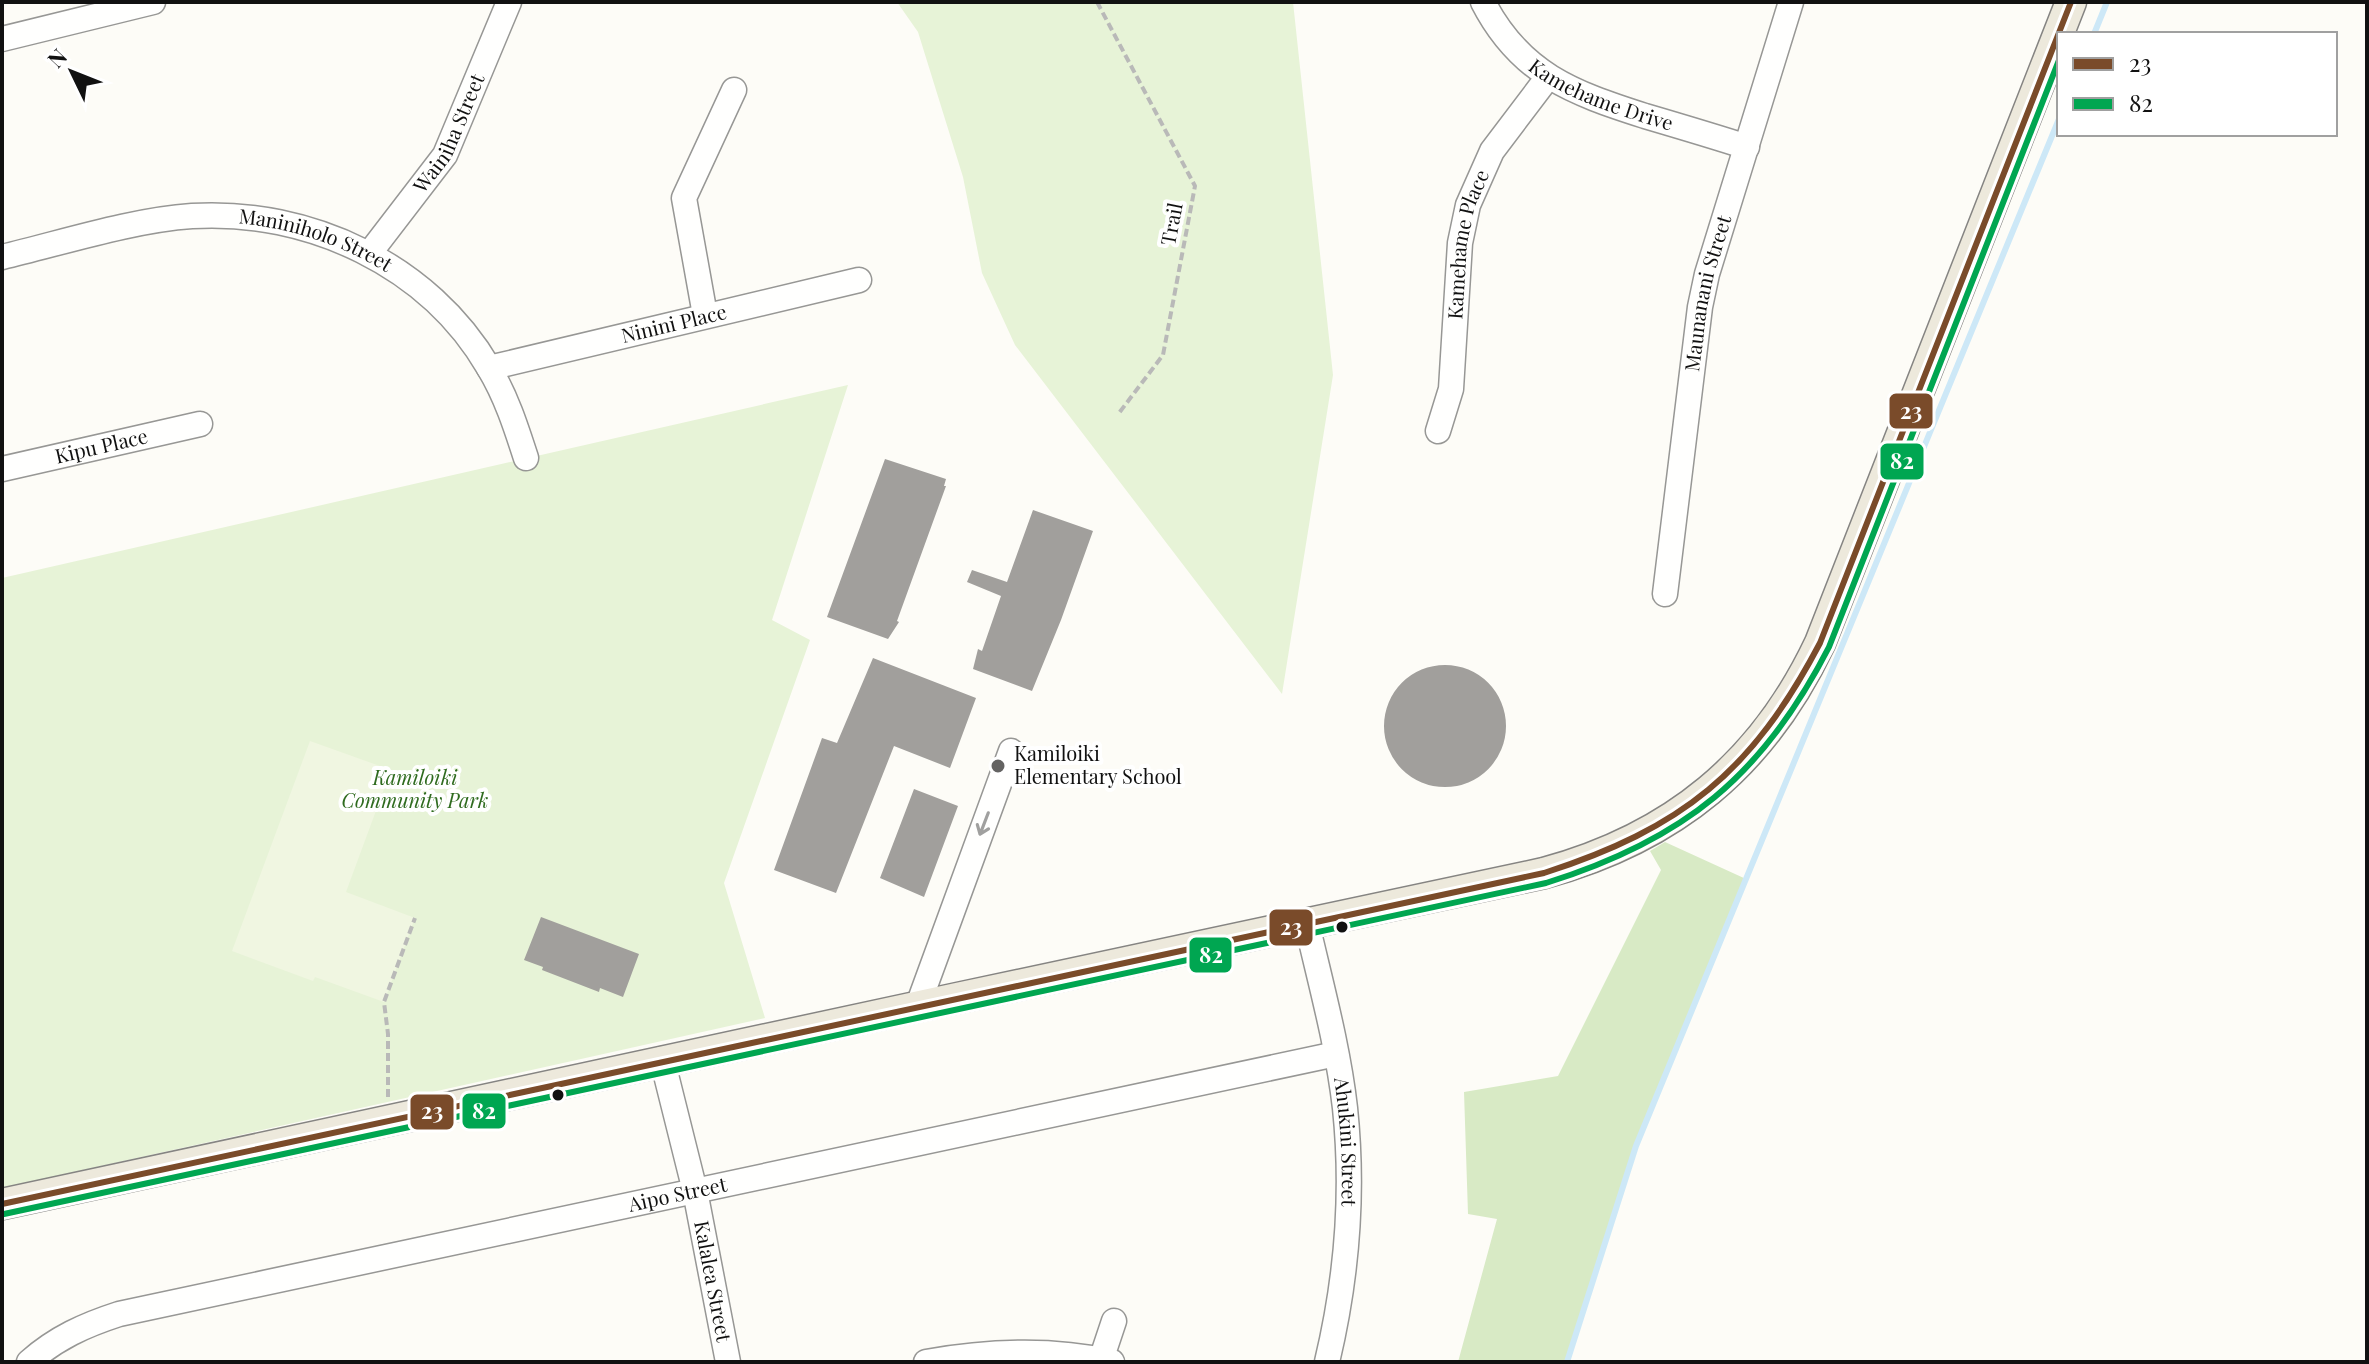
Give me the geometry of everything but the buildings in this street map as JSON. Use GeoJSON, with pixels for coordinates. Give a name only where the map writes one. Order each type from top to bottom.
{"type":"FeatureCollection","features":[{"type":"Feature","properties":{"kind":"main road"},"geometry":{"type":"LineString","coordinates":[[2059,32],[2071,2]]}},
{"type":"Feature","properties":{"kind":"main road"},"geometry":{"type":"LineString","coordinates":[[2,1204],[662,1059],[917,1008],[1544,873],[1610,852],[1669,821],[1739,764],[1788,703],[1820,643],[2057,38]]}},
{"type":"Feature","properties":{"kind":"street"},"geometry":{"type":"LineString","coordinates":[[2,39],[153,2]]}},
{"type":"Feature","properties":{"kind":"street","name":"Wainiha Street"},"geometry":{"type":"LineString","coordinates":[[369,254],[445,155],[509,2]]}},
{"type":"Feature","properties":{"kind":"street","name":"Kamehame Drive"},"geometry":{"type":"LineString","coordinates":[[1483,2],[1509,43],[1548,77],[1591,99],[1747,147]]}},
{"type":"Feature","properties":{"kind":"street","name":"Maunanani Street"},"geometry":{"type":"LineString","coordinates":[[1665,594],[1700,307],[1707,274],[1791,2]]}},
{"type":"Feature","properties":{"kind":"street","name":"Kamehame Place"},"geometry":{"type":"LineString","coordinates":[[1438,431],[1451,389],[1460,243],[1468,205],[1492,151],[1548,77]]}},
{"type":"Feature","properties":{"kind":"street"},"geometry":{"type":"LineString","coordinates":[[705,315],[684,198],[734,90]]}},
{"type":"Feature","properties":{"kind":"street","name":"Maniniholo Street"},"geometry":{"type":"LineString","coordinates":[[2,257],[162,220],[216,215],[243,216],[297,226],[348,244],[396,271],[438,305],[466,335],[489,368],[514,421],[526,458]]}},
{"type":"Feature","properties":{"kind":"street","name":"Ninini Place"},"geometry":{"type":"LineString","coordinates":[[489,368],[859,280]]}},
{"type":"Feature","properties":{"kind":"street","name":"Kipu Place"},"geometry":{"type":"LineString","coordinates":[[2,469],[200,424]]}},
{"type":"Feature","properties":{"kind":"street"},"geometry":{"type":"LineString","coordinates":[[917,1008],[1011,751]]}},
{"type":"Feature","properties":{"kind":"street","name":"Ahukini Street"},"geometry":{"type":"LineString","coordinates":[[1307,924],[1336,1054],[1348,1147],[1349,1214],[1343,1280],[1327,1362]]}},
{"type":"Feature","properties":{"kind":"street","name":"Aipo Street"},"geometry":{"type":"LineString","coordinates":[[29,1362],[49,1345],[83,1326],[119,1314],[1336,1054]]}},
{"type":"Feature","properties":{"kind":"street","name":"Kalalea Street"},"geometry":{"type":"LineString","coordinates":[[662,1059],[695,1191],[728,1362]]}},
{"type":"Feature","properties":{"kind":"street"},"geometry":{"type":"LineString","coordinates":[[926,1362],[991,1353],[1028,1352],[1107,1361],[1114,1321]]}},
{"type":"Feature","properties":{"kind":"path","name":"Trail"},"geometry":{"type":"LineString","coordinates":[[1097,2],[1195,186],[1163,355],[1119,413]]}},
{"type":"Feature","properties":{"kind":"path"},"geometry":{"type":"LineString","coordinates":[[387,1119],[388,1034],[384,1002],[415,918]]}},
{"type":"Feature","properties":{"kind":"green space"},"geometry":{"type":"Polygon","coordinates":[[[897,2],[1293,2],[1333,375],[1282,694],[1015,345],[982,273],[963,177],[918,32],[897,2]]]}},
{"type":"Feature","properties":{"kind":"green space","name":"Kamiloiki Community Park"},"geometry":{"type":"Polygon","coordinates":[[[848,385],[772,620],[810,640],[724,883],[765,1018],[2,1188],[2,578],[848,385]]]}},
{"type":"Feature","properties":{"kind":"green space"},"geometry":{"type":"Polygon","coordinates":[[[310,741],[391,770],[346,892],[415,918],[384,1002],[315,977],[313,981],[232,951],[310,741]]]}},
{"type":"Feature","properties":{"kind":"green space"},"geometry":{"type":"Polygon","coordinates":[[[1665,842],[1746,879],[1636,1146],[1567,1362],[1458,1362],[1497,1219],[1468,1214],[1464,1092],[1558,1076],[1661,870],[1650,851],[1665,842]]]}},
{"type":"Feature","properties":{"kind":"waterway"},"geometry":{"type":"LineString","coordinates":[[2095,32],[2107,2]]}},
{"type":"Feature","properties":{"kind":"waterway"},"geometry":{"type":"LineString","coordinates":[[1567,1362],[1636,1146],[2057,124]]}},
{"type":"Feature","properties":{"kind":"transit line","name":"23"},"geometry":{"type":"LineString","coordinates":[[2059,32],[2071,2]]}},
{"type":"Feature","properties":{"kind":"transit line","name":"23"},"geometry":{"type":"LineString","coordinates":[[2,1204],[1544,873],[1636,836],[1709,790],[1739,761],[1768,727],[1820,643],[2057,38]]}},
{"type":"Feature","properties":{"kind":"transit line","name":"82"},"geometry":{"type":"LineString","coordinates":[[4,1214],[1546,883],[1639,846],[1679,823],[1747,767],[1804,692],[1829,647],[2057,65]]}},
{"type":"Feature","properties":{"kind":"place","name":"Kamiloiki Elementary School"},"geometry":{"type":"Point","coordinates":[998,766]}}]}
